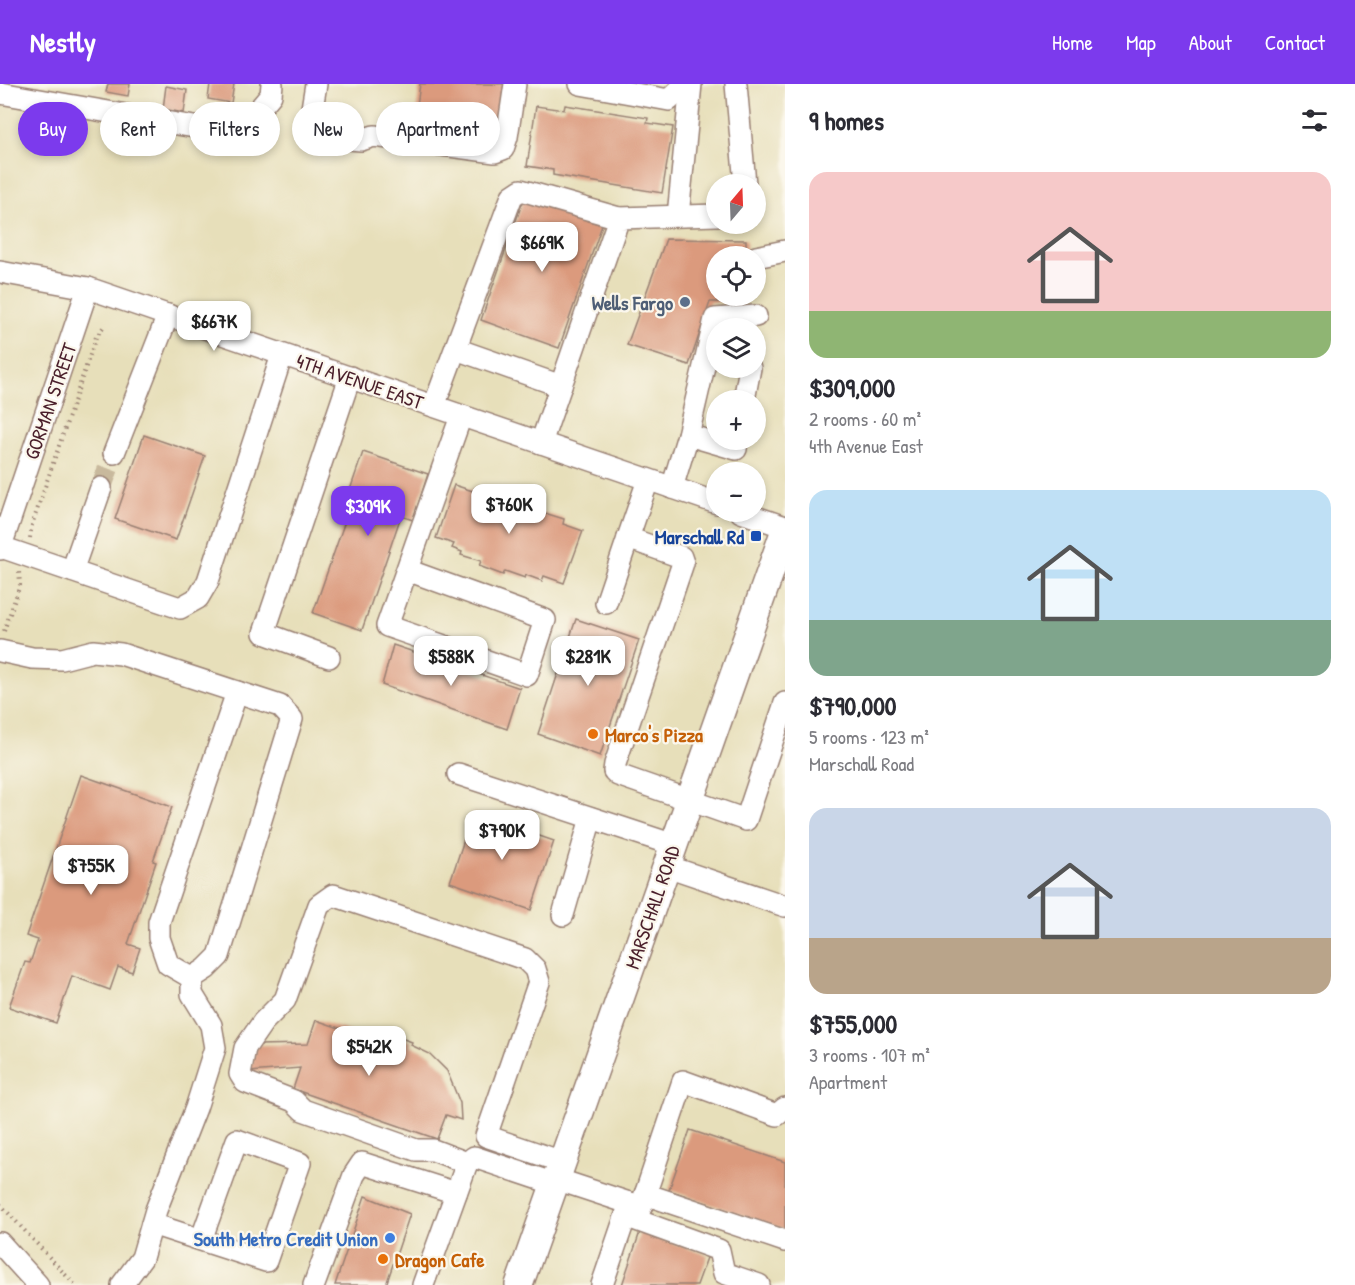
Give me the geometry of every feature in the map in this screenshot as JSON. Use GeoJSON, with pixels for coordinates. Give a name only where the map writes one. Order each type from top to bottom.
{"type":"FeatureCollection","features":[{"type":"Feature","properties":{"kind":"main road","name":"MARSCHALL ROAD"},"geometry":{"type":"LineString","coordinates":[[519,1285],[785,528]]}},
{"type":"Feature","properties":{"kind":"street"},"geometry":{"type":"LineString","coordinates":[[0,93],[200,128],[245,126],[271,95],[272,84]]}},
{"type":"Feature","properties":{"kind":"street"},"geometry":{"type":"LineString","coordinates":[[316,84],[309,127],[313,136],[361,140],[374,136],[495,152],[503,149],[507,137],[515,84]]}},
{"type":"Feature","properties":{"kind":"street"},"geometry":{"type":"LineString","coordinates":[[580,84],[669,100],[685,84]]}},
{"type":"Feature","properties":{"kind":"street"},"geometry":{"type":"LineString","coordinates":[[678,216],[691,84]]}},
{"type":"Feature","properties":{"kind":"street"},"geometry":{"type":"LineString","coordinates":[[736,84],[744,174]]}},
{"type":"Feature","properties":{"kind":"street"},"geometry":{"type":"LineString","coordinates":[[434,406],[512,196],[520,190],[619,218],[706,215]]}},
{"type":"Feature","properties":{"kind":"street"},"geometry":{"type":"LineString","coordinates":[[541,443],[619,218]]}},
{"type":"Feature","properties":{"kind":"street"},"geometry":{"type":"LineString","coordinates":[[766,255],[785,251]]}},
{"type":"Feature","properties":{"kind":"street","name":"4TH AVENUE EAST"},"geometry":{"type":"LineString","coordinates":[[0,272],[88,288],[706,499]]}},
{"type":"Feature","properties":{"kind":"street","name":"GORMAN STREET"},"geometry":{"type":"LineString","coordinates":[[1,544],[88,288]]}},
{"type":"Feature","properties":{"kind":"street"},"geometry":{"type":"LineString","coordinates":[[672,488],[688,435],[715,319],[755,313]]}},
{"type":"Feature","properties":{"kind":"street"},"geometry":{"type":"LineString","coordinates":[[114,453],[168,315]]}},
{"type":"Feature","properties":{"kind":"street"},"geometry":{"type":"LineString","coordinates":[[456,349],[561,386]]}},
{"type":"Feature","properties":{"kind":"street"},"geometry":{"type":"LineString","coordinates":[[1,544],[21,554],[180,608],[198,598],[207,581],[282,354]]}},
{"type":"Feature","properties":{"kind":"street"},"geometry":{"type":"LineString","coordinates":[[329,657],[264,633],[350,378]]}},
{"type":"Feature","properties":{"kind":"street"},"geometry":{"type":"LineString","coordinates":[[407,570],[545,621],[527,675],[387,626],[461,416]]}},
{"type":"Feature","properties":{"kind":"street"},"geometry":{"type":"LineString","coordinates":[[688,435],[706,440]]}},
{"type":"Feature","properties":{"kind":"street"},"geometry":{"type":"LineString","coordinates":[[606,603],[648,480]]}},
{"type":"Feature","properties":{"kind":"street"},"geometry":{"type":"LineString","coordinates":[[72,571],[101,488]]}},
{"type":"Feature","properties":{"kind":"street"},"geometry":{"type":"LineString","coordinates":[[766,521],[785,528]]}},
{"type":"Feature","properties":{"kind":"street"},"geometry":{"type":"LineString","coordinates":[[628,538],[681,557],[683,564],[614,771],[618,775],[746,819],[785,703]]}},
{"type":"Feature","properties":{"kind":"street"},"geometry":{"type":"LineString","coordinates":[[2,642],[32,658],[63,659],[93,651],[121,654],[280,706],[292,719],[219,956],[206,969],[192,978]]}},
{"type":"Feature","properties":{"kind":"street"},"geometry":{"type":"LineString","coordinates":[[192,978],[168,964],[159,938],[159,922],[237,692]]}},
{"type":"Feature","properties":{"kind":"street"},"geometry":{"type":"LineString","coordinates":[[458,774],[591,818],[670,856],[785,906]]}},
{"type":"Feature","properties":{"kind":"street"},"geometry":{"type":"LineString","coordinates":[[563,915],[591,818]]}},
{"type":"Feature","properties":{"kind":"street"},"geometry":{"type":"LineString","coordinates":[[423,1285],[456,1193],[472,1161],[486,1136],[539,982],[535,969],[525,959],[333,894],[319,905],[285,1000],[263,1022],[245,1047],[240,1074],[245,1082],[294,1101],[303,1110],[416,1150],[433,1150],[472,1161],[558,1175],[639,1201],[785,1241]]}},
{"type":"Feature","properties":{"kind":"street"},"geometry":{"type":"LineString","coordinates":[[122,1285],[142,1258],[152,1224],[196,1108],[214,1048],[211,1025],[192,994],[192,978]]}},
{"type":"Feature","properties":{"kind":"street"},"geometry":{"type":"LineString","coordinates":[[602,1285],[639,1201],[683,1081],[777,1115],[785,1108]]}},
{"type":"Feature","properties":{"kind":"street"},"geometry":{"type":"LineString","coordinates":[[486,1136],[558,1175]]}},
{"type":"Feature","properties":{"kind":"street"},"geometry":{"type":"LineString","coordinates":[[152,1224],[201,1240],[267,1261],[300,1163],[237,1140],[201,1240]]}},
{"type":"Feature","properties":{"kind":"street"},"geometry":{"type":"LineString","coordinates":[[314,1285],[354,1174],[362,1163],[456,1193]]}},
{"type":"Feature","properties":{"kind":"street"},"geometry":{"type":"LineString","coordinates":[[639,1201],[636,1220],[719,1250],[724,1273],[759,1285]]}},
{"type":"Feature","properties":{"kind":"street"},"geometry":{"type":"LineString","coordinates":[[0,1243],[38,1285]]}},
{"type":"Feature","properties":{"kind":"path"},"geometry":{"type":"LineString","coordinates":[[2,642],[20,585],[18,564],[21,554],[30,542],[32,525],[96,337],[105,325]]}},
{"type":"Feature","properties":{"kind":"path"},"geometry":{"type":"LineString","coordinates":[[0,1204],[75,1285]]}},
{"type":"Feature","properties":{"kind":"building"},"geometry":{"type":"Polygon","coordinates":[[[108,84],[130,84],[128,96],[106,92],[108,84]]]}},
{"type":"Feature","properties":{"kind":"building"},"geometry":{"type":"Polygon","coordinates":[[[210,84],[234,84],[231,102],[208,99],[210,84]]]}},
{"type":"Feature","properties":{"kind":"building"},"geometry":{"type":"Polygon","coordinates":[[[420,84],[512,84],[503,141],[500,141],[500,102],[417,102],[420,84]]]}},
{"type":"Feature","properties":{"kind":"building"},"geometry":{"type":"Polygon","coordinates":[[[166,86],[187,90],[184,113],[177,112],[177,102],[164,102],[166,86]]]}},
{"type":"Feature","properties":{"kind":"building"},"geometry":{"type":"Polygon","coordinates":[[[565,105],[648,118],[647,123],[673,127],[662,193],[553,175],[553,170],[527,166],[536,106],[564,110],[565,105]]]}},
{"type":"Feature","properties":{"kind":"building"},"geometry":{"type":"Polygon","coordinates":[[[524,198],[602,225],[559,348],[481,320],[524,198]]]}},
{"type":"Feature","properties":{"kind":"building","name":"Wells Fargo"},"geometry":{"type":"Polygon","coordinates":[[[666,239],[746,240],[746,246],[706,246],[706,306],[709,306],[689,365],[627,345],[666,239]]]}},
{"type":"Feature","properties":{"kind":"building"},"geometry":{"type":"Polygon","coordinates":[[[144,435],[205,456],[176,540],[115,519],[144,435]]]}},
{"type":"Feature","properties":{"kind":"building"},"geometry":{"type":"Polygon","coordinates":[[[363,452],[428,474],[413,520],[401,516],[362,630],[313,613],[353,498],[348,496],[363,452]]]}},
{"type":"Feature","properties":{"kind":"building"},"geometry":{"type":"Polygon","coordinates":[[[454,485],[473,491],[475,488],[511,502],[513,497],[536,505],[535,510],[564,519],[563,524],[583,531],[564,583],[544,576],[542,581],[505,571],[503,575],[479,566],[481,561],[461,555],[462,552],[452,548],[454,544],[436,538],[454,485]]]}},
{"type":"Feature","properties":{"kind":"building"},"geometry":{"type":"Polygon","coordinates":[[[576,619],[639,640],[600,756],[538,734],[576,619]]]}},
{"type":"Feature","properties":{"kind":"building"},"geometry":{"type":"Polygon","coordinates":[[[393,645],[520,688],[507,729],[382,685],[393,645]]]}},
{"type":"Feature","properties":{"kind":"building"},"geometry":{"type":"Polygon","coordinates":[[[81,775],[172,807],[128,944],[140,948],[132,972],[118,967],[110,990],[72,976],[56,1023],[9,1007],[25,962],[30,963],[38,940],[26,936],[81,775]]]}},
{"type":"Feature","properties":{"kind":"building"},"geometry":{"type":"Polygon","coordinates":[[[473,813],[554,841],[531,910],[450,882],[473,813]]]}},
{"type":"Feature","properties":{"kind":"building"},"geometry":{"type":"Polygon","coordinates":[[[316,1020],[383,1043],[387,1033],[412,1042],[411,1045],[430,1054],[447,1071],[460,1103],[461,1120],[446,1115],[437,1139],[293,1089],[300,1068],[249,1072],[257,1045],[308,1044],[316,1020]]]}},
{"type":"Feature","properties":{"kind":"building"},"geometry":{"type":"Polygon","coordinates":[[[690,1130],[785,1162],[785,1230],[669,1190],[690,1130]]]}},
{"type":"Feature","properties":{"kind":"building"},"geometry":{"type":"Polygon","coordinates":[[[365,1196],[410,1214],[386,1285],[335,1285],[365,1196]]]}},
{"type":"Feature","properties":{"kind":"building"},"geometry":{"type":"Polygon","coordinates":[[[640,1232],[708,1255],[697,1285],[622,1285],[640,1232]]]}},
{"type":"Feature","properties":{"kind":"tunnel"},"geometry":{"type":"LineString","coordinates":[[101,488],[114,453]]}},
{"type":"Feature","properties":{"kind":"place","name":"Wells Fargo"},"geometry":{"type":"Point","coordinates":[685,302]}},
{"type":"Feature","properties":{"kind":"place","name":"Marschall Rd"},"geometry":{"type":"Point","coordinates":[756,536]}},
{"type":"Feature","properties":{"kind":"place","name":"Marco's Pizza"},"geometry":{"type":"Point","coordinates":[593,734]}},
{"type":"Feature","properties":{"kind":"place","name":"South Metro Credit Union"},"geometry":{"type":"Point","coordinates":[390,1238]}},
{"type":"Feature","properties":{"kind":"place","name":"Dragon Cafe"},"geometry":{"type":"Point","coordinates":[383,1259]}}]}
